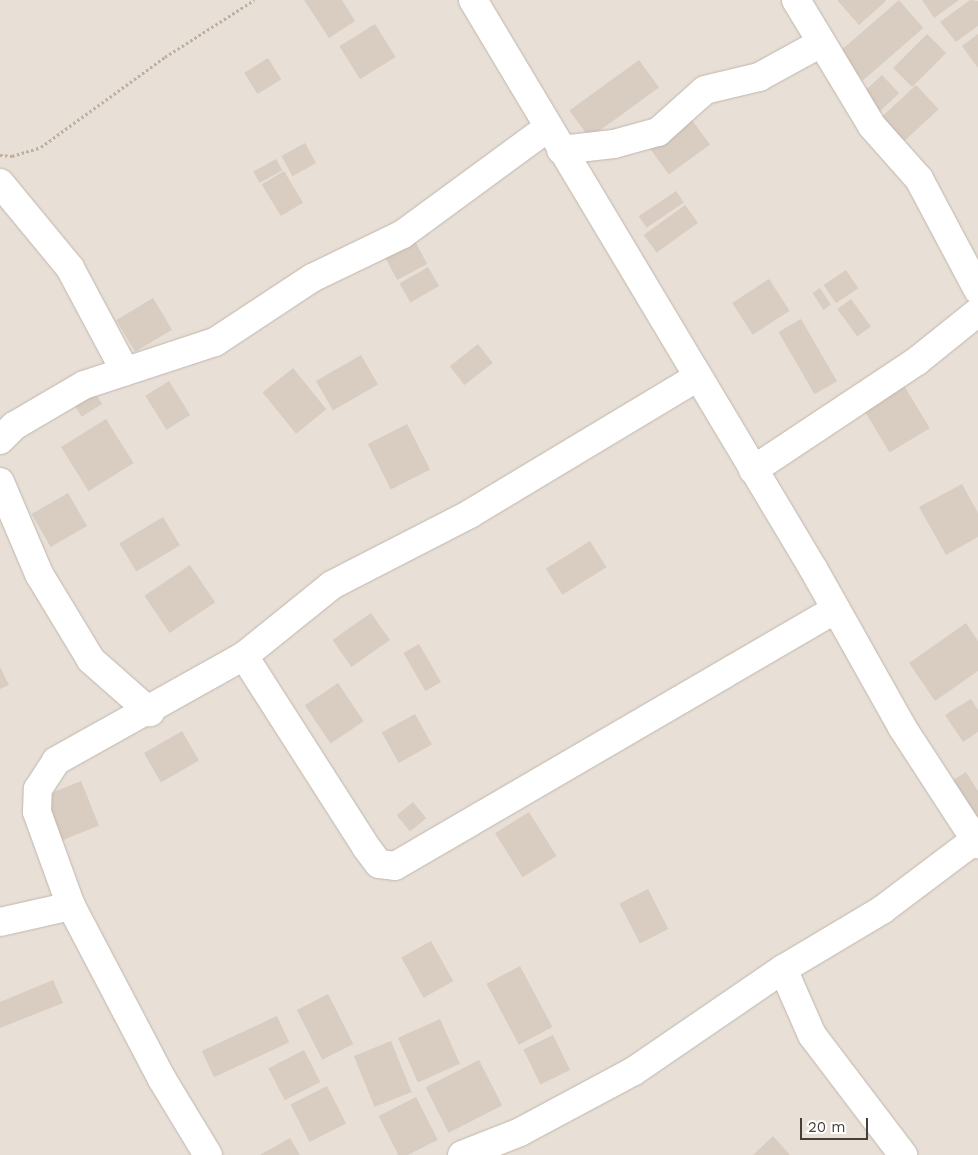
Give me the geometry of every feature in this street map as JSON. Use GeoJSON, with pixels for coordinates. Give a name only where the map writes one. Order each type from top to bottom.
{"type":"FeatureCollection","features":[{"type":"Feature","properties":{"kind":"street"},"geometry":{"type":"LineString","coordinates":[[462,1155],[520,1132],[634,1071],[783,969],[882,910],[977,842],[902,727],[836,609],[696,378],[626,251],[554,139],[473,0]]}},
{"type":"Feature","properties":{"kind":"street"},"geometry":{"type":"LineString","coordinates":[[796,0],[872,126],[919,179],[978,290]]}},
{"type":"Feature","properties":{"kind":"street"},"geometry":{"type":"LineString","coordinates":[[0,440],[14,426],[84,385],[215,342],[312,278],[403,234],[554,139],[614,144],[658,132],[705,90],[759,77],[821,43]]}},
{"type":"Feature","properties":{"kind":"street"},"geometry":{"type":"LineString","coordinates":[[0,183],[70,268],[125,372]]}},
{"type":"Feature","properties":{"kind":"street"},"geometry":{"type":"LineString","coordinates":[[753,470],[917,361],[978,312]]}},
{"type":"Feature","properties":{"kind":"street"},"geometry":{"type":"LineString","coordinates":[[208,1155],[162,1079],[71,906],[37,812],[38,789],[56,761],[150,712],[244,656],[332,585],[470,514],[696,378]]}},
{"type":"Feature","properties":{"kind":"street"},"geometry":{"type":"LineString","coordinates":[[0,482],[39,574],[90,660],[150,712]]}},
{"type":"Feature","properties":{"kind":"street"},"geometry":{"type":"LineString","coordinates":[[244,656],[366,847],[380,864],[395,866],[836,609]]}},
{"type":"Feature","properties":{"kind":"street"},"geometry":{"type":"LineString","coordinates":[[0,922],[71,906]]}},
{"type":"Feature","properties":{"kind":"street"},"geometry":{"type":"LineString","coordinates":[[783,969],[812,1035],[903,1155]]}},
{"type":"Feature","properties":{"kind":"path"},"geometry":{"type":"LineString","coordinates":[[0,154],[12,156],[41,147],[165,57],[254,0]]}},
{"type":"Feature","properties":{"kind":"shaded area"},"geometry":{"type":"Polygon","coordinates":[[[0,0],[978,0],[978,1155],[0,1155],[0,0]]]}},
{"type":"Feature","properties":{"kind":"building"},"geometry":{"type":"Polygon","coordinates":[[[304,0],[342,0],[355,21],[329,38],[304,0]]]}},
{"type":"Feature","properties":{"kind":"building"},"geometry":{"type":"Polygon","coordinates":[[[837,0],[885,0],[886,1],[859,25],[837,0]]]}},
{"type":"Feature","properties":{"kind":"building"},"geometry":{"type":"Polygon","coordinates":[[[899,0],[923,28],[863,80],[839,52],[899,0]]]}},
{"type":"Feature","properties":{"kind":"building"},"geometry":{"type":"Polygon","coordinates":[[[922,0],[959,0],[934,18],[922,0]]]}},
{"type":"Feature","properties":{"kind":"building"},"geometry":{"type":"Polygon","coordinates":[[[970,0],[978,1],[978,26],[956,42],[940,22],[970,0]]]}},
{"type":"Feature","properties":{"kind":"building"},"geometry":{"type":"Polygon","coordinates":[[[375,24],[396,57],[360,79],[339,46],[375,24]]]}},
{"type":"Feature","properties":{"kind":"building"},"geometry":{"type":"Polygon","coordinates":[[[927,34],[946,53],[912,87],[893,68],[927,34]]]}},
{"type":"Feature","properties":{"kind":"building"},"geometry":{"type":"Polygon","coordinates":[[[978,34],[978,68],[962,46],[978,34]]]}},
{"type":"Feature","properties":{"kind":"building"},"geometry":{"type":"Polygon","coordinates":[[[268,58],[281,79],[258,94],[244,73],[268,58]]]}},
{"type":"Feature","properties":{"kind":"building"},"geometry":{"type":"Polygon","coordinates":[[[639,60],[659,88],[589,138],[569,111],[639,60]]]}},
{"type":"Feature","properties":{"kind":"building"},"geometry":{"type":"Polygon","coordinates":[[[882,75],[899,93],[873,117],[856,99],[882,75]]]}},
{"type":"Feature","properties":{"kind":"building"},"geometry":{"type":"Polygon","coordinates":[[[916,85],[939,109],[901,144],[879,120],[916,85]]]}},
{"type":"Feature","properties":{"kind":"building"},"geometry":{"type":"Polygon","coordinates":[[[690,117],[710,145],[669,174],[649,147],[690,117]]]}},
{"type":"Feature","properties":{"kind":"building"},"geometry":{"type":"Polygon","coordinates":[[[305,143],[316,163],[293,176],[281,156],[305,143]]]}},
{"type":"Feature","properties":{"kind":"building"},"geometry":{"type":"Polygon","coordinates":[[[276,159],[282,170],[260,183],[253,172],[276,159]]]}},
{"type":"Feature","properties":{"kind":"building"},"geometry":{"type":"Polygon","coordinates":[[[284,171],[303,203],[281,216],[262,184],[284,171]]]}},
{"type":"Feature","properties":{"kind":"building"},"geometry":{"type":"Polygon","coordinates":[[[676,191],[684,203],[647,228],[639,216],[676,191]]]}},
{"type":"Feature","properties":{"kind":"building"},"geometry":{"type":"Polygon","coordinates":[[[685,205],[698,223],[657,253],[644,235],[685,205]]]}},
{"type":"Feature","properties":{"kind":"building"},"geometry":{"type":"Polygon","coordinates":[[[415,241],[427,264],[397,280],[385,257],[415,241]]]}},
{"type":"Feature","properties":{"kind":"building"},"geometry":{"type":"Polygon","coordinates":[[[428,267],[439,286],[410,303],[399,284],[428,267]]]}},
{"type":"Feature","properties":{"kind":"building"},"geometry":{"type":"Polygon","coordinates":[[[846,270],[858,288],[836,303],[824,285],[846,270]]]}},
{"type":"Feature","properties":{"kind":"building"},"geometry":{"type":"Polygon","coordinates":[[[769,279],[790,311],[753,335],[732,303],[769,279]]]}},
{"type":"Feature","properties":{"kind":"building"},"geometry":{"type":"Polygon","coordinates":[[[820,288],[831,305],[823,310],[812,293],[820,288]]]}},
{"type":"Feature","properties":{"kind":"building"},"geometry":{"type":"Polygon","coordinates":[[[153,298],[172,330],[135,352],[116,320],[153,298]]]}},
{"type":"Feature","properties":{"kind":"building"},"geometry":{"type":"Polygon","coordinates":[[[851,299],[871,327],[857,336],[837,309],[851,299]]]}},
{"type":"Feature","properties":{"kind":"building"},"geometry":{"type":"Polygon","coordinates":[[[801,319],[837,381],[814,394],[778,332],[801,319]]]}},
{"type":"Feature","properties":{"kind":"building"},"geometry":{"type":"Polygon","coordinates":[[[478,344],[493,363],[464,385],[450,366],[478,344]]]}},
{"type":"Feature","properties":{"kind":"building"},"geometry":{"type":"Polygon","coordinates":[[[361,355],[378,384],[333,410],[316,381],[361,355]]]}},
{"type":"Feature","properties":{"kind":"building"},"geometry":{"type":"Polygon","coordinates":[[[293,368],[326,409],[296,434],[263,393],[293,368]]]}},
{"type":"Feature","properties":{"kind":"building"},"geometry":{"type":"Polygon","coordinates":[[[169,381],[190,415],[166,430],[145,396],[169,381]]]}},
{"type":"Feature","properties":{"kind":"building"},"geometry":{"type":"Polygon","coordinates":[[[902,382],[930,428],[890,452],[862,406],[902,382]]]}},
{"type":"Feature","properties":{"kind":"building"},"geometry":{"type":"Polygon","coordinates":[[[92,388],[102,404],[82,417],[72,401],[92,388]]]}},
{"type":"Feature","properties":{"kind":"building"},"geometry":{"type":"Polygon","coordinates":[[[106,419],[134,463],[89,491],[61,447],[106,419]]]}},
{"type":"Feature","properties":{"kind":"building"},"geometry":{"type":"Polygon","coordinates":[[[407,424],[430,469],[391,489],[368,444],[407,424]]]}},
{"type":"Feature","properties":{"kind":"building"},"geometry":{"type":"Polygon","coordinates":[[[962,484],[978,513],[978,537],[946,555],[919,507],[962,484]]]}},
{"type":"Feature","properties":{"kind":"building"},"geometry":{"type":"Polygon","coordinates":[[[68,493],[87,526],[51,547],[32,514],[68,493]]]}},
{"type":"Feature","properties":{"kind":"building"},"geometry":{"type":"Polygon","coordinates":[[[163,517],[180,545],[136,572],[119,543],[163,517]]]}},
{"type":"Feature","properties":{"kind":"building"},"geometry":{"type":"Polygon","coordinates":[[[590,541],[606,567],[562,595],[546,569],[590,541]]]}},
{"type":"Feature","properties":{"kind":"building"},"geometry":{"type":"Polygon","coordinates":[[[190,565],[215,602],[170,633],[144,596],[190,565]]]}},
{"type":"Feature","properties":{"kind":"building"},"geometry":{"type":"Polygon","coordinates":[[[371,613],[390,640],[351,667],[332,640],[371,613]]]}},
{"type":"Feature","properties":{"kind":"building"},"geometry":{"type":"Polygon","coordinates":[[[966,623],[978,641],[978,671],[935,701],[909,663],[966,623]]]}},
{"type":"Feature","properties":{"kind":"building"},"geometry":{"type":"Polygon","coordinates":[[[419,644],[441,682],[425,691],[403,653],[419,644]]]}},
{"type":"Feature","properties":{"kind":"building"},"geometry":{"type":"Polygon","coordinates":[[[0,667],[9,685],[0,689],[0,667]]]}},
{"type":"Feature","properties":{"kind":"building"},"geometry":{"type":"Polygon","coordinates":[[[338,683],[364,721],[331,744],[305,705],[338,683]]]}},
{"type":"Feature","properties":{"kind":"building"},"geometry":{"type":"Polygon","coordinates":[[[971,699],[978,710],[978,732],[963,742],[945,715],[971,699]]]}},
{"type":"Feature","properties":{"kind":"building"},"geometry":{"type":"Polygon","coordinates":[[[415,714],[432,745],[399,763],[382,732],[415,714]]]}},
{"type":"Feature","properties":{"kind":"building"},"geometry":{"type":"Polygon","coordinates":[[[182,731],[199,760],[161,782],[144,753],[182,731]]]}},
{"type":"Feature","properties":{"kind":"building"},"geometry":{"type":"Polygon","coordinates":[[[966,772],[978,791],[978,821],[947,784],[966,772]]]}},
{"type":"Feature","properties":{"kind":"building"},"geometry":{"type":"Polygon","coordinates":[[[81,781],[99,826],[58,842],[40,797],[81,781]]]}},
{"type":"Feature","properties":{"kind":"building"},"geometry":{"type":"Polygon","coordinates":[[[413,802],[426,818],[410,832],[397,815],[413,802]]]}},
{"type":"Feature","properties":{"kind":"building"},"geometry":{"type":"Polygon","coordinates":[[[529,812],[557,856],[523,877],[495,833],[529,812]]]}},
{"type":"Feature","properties":{"kind":"building"},"geometry":{"type":"Polygon","coordinates":[[[648,889],[668,929],[640,944],[619,904],[648,889]]]}},
{"type":"Feature","properties":{"kind":"building"},"geometry":{"type":"Polygon","coordinates":[[[431,941],[453,981],[424,998],[401,957],[431,941]]]}},
{"type":"Feature","properties":{"kind":"building"},"geometry":{"type":"Polygon","coordinates":[[[520,966],[552,1027],[519,1045],[486,984],[520,966]]]}},
{"type":"Feature","properties":{"kind":"building"},"geometry":{"type":"Polygon","coordinates":[[[53,980],[63,1003],[0,1028],[0,1002],[53,980]]]}},
{"type":"Feature","properties":{"kind":"building"},"geometry":{"type":"Polygon","coordinates":[[[328,994],[353,1044],[322,1060],[297,1010],[328,994]]]}},
{"type":"Feature","properties":{"kind":"building"},"geometry":{"type":"Polygon","coordinates":[[[277,1016],[289,1042],[214,1077],[202,1051],[277,1016]]]}},
{"type":"Feature","properties":{"kind":"building"},"geometry":{"type":"Polygon","coordinates":[[[440,1019],[460,1064],[418,1082],[398,1038],[440,1019]]]}},
{"type":"Feature","properties":{"kind":"building"},"geometry":{"type":"Polygon","coordinates":[[[553,1035],[570,1070],[540,1085],[523,1049],[553,1035]]]}},
{"type":"Feature","properties":{"kind":"building"},"geometry":{"type":"Polygon","coordinates":[[[391,1041],[412,1092],[375,1107],[354,1056],[391,1041]]]}},
{"type":"Feature","properties":{"kind":"building"},"geometry":{"type":"Polygon","coordinates":[[[304,1050],[320,1082],[285,1100],[268,1068],[304,1050]]]}},
{"type":"Feature","properties":{"kind":"building"},"geometry":{"type":"Polygon","coordinates":[[[479,1060],[502,1105],[449,1133],[426,1087],[479,1060]]]}},
{"type":"Feature","properties":{"kind":"building"},"geometry":{"type":"Polygon","coordinates":[[[327,1086],[346,1123],[310,1142],[290,1105],[327,1086]]]}},
{"type":"Feature","properties":{"kind":"building"},"geometry":{"type":"Polygon","coordinates":[[[416,1097],[438,1140],[408,1155],[398,1155],[379,1116],[416,1097]]]}},
{"type":"Feature","properties":{"kind":"building"},"geometry":{"type":"Polygon","coordinates":[[[773,1136],[790,1155],[753,1155],[773,1136]]]}},
{"type":"Feature","properties":{"kind":"building"},"geometry":{"type":"Polygon","coordinates":[[[290,1138],[300,1155],[260,1155],[290,1138]]]}}]}
